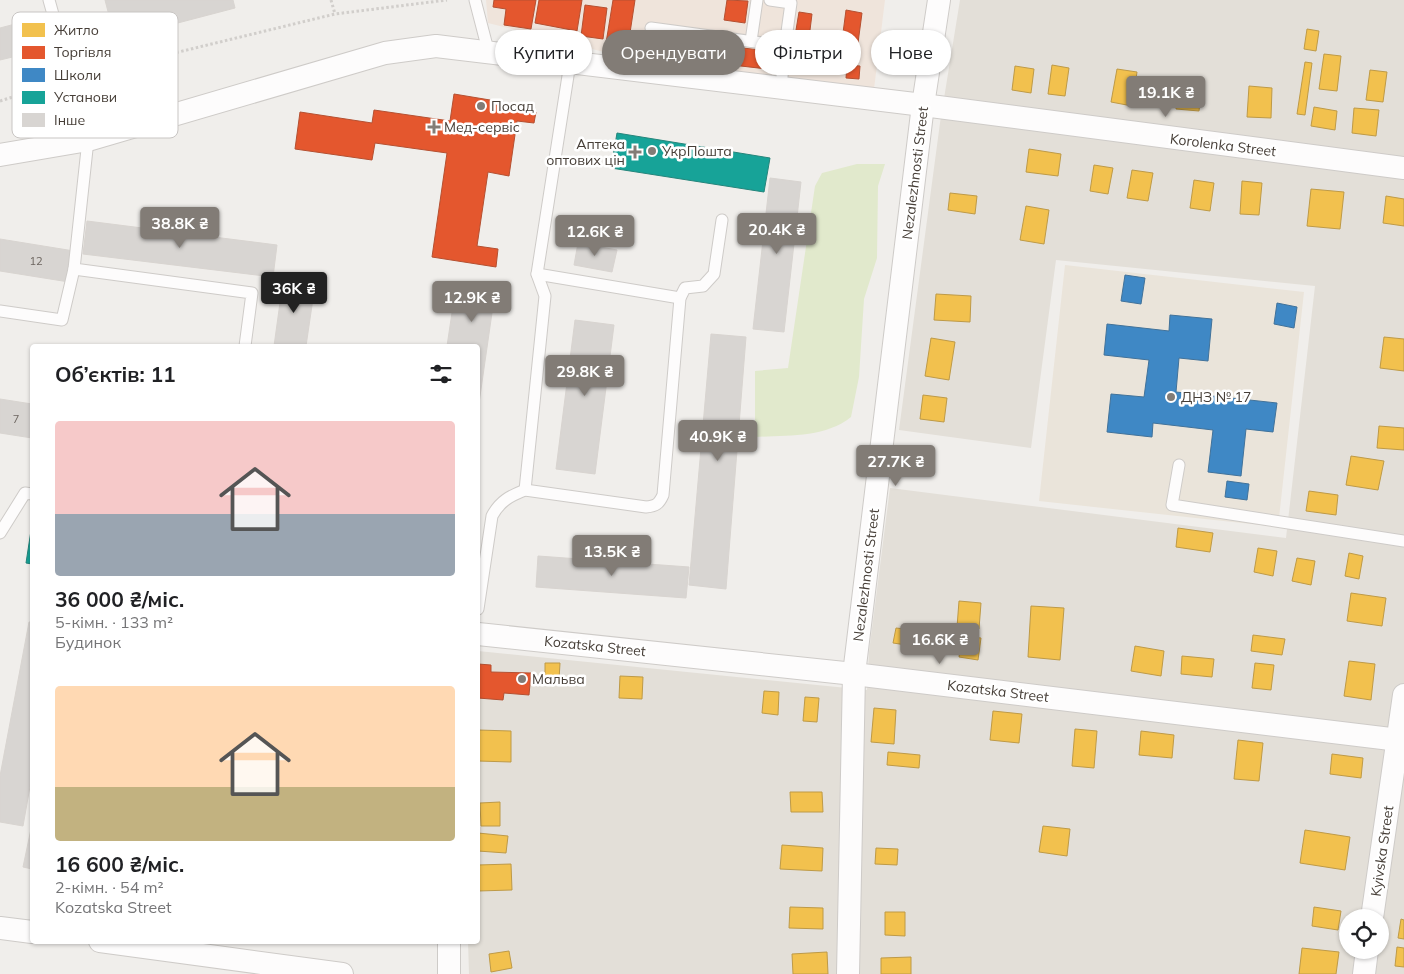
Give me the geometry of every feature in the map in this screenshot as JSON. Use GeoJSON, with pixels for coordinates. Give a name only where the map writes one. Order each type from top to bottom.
{"type":"FeatureCollection","features":[{"type":"Feature","properties":{"kind":"street","name":"Nezalezhnosti Street"},"geometry":{"type":"LineString","coordinates":[[848,974],[854,674],[923,105],[939,0]]}},
{"type":"Feature","properties":{"kind":"street","name":"Korolenka Street"},"geometry":{"type":"LineString","coordinates":[[178,114],[385,53],[436,46],[495,51]]}},
{"type":"Feature","properties":{"kind":"street","name":"Korolenka Street"},"geometry":{"type":"LineString","coordinates":[[592,66],[923,105],[1404,168]]}},
{"type":"Feature","properties":{"kind":"street","name":"Korolenka Street"},"geometry":{"type":"LineString","coordinates":[[0,155],[95,138]]}},
{"type":"Feature","properties":{"kind":"street","name":"Kozatska Street"},"geometry":{"type":"LineString","coordinates":[[480,634],[854,674],[1398,740]]}},
{"type":"Feature","properties":{"kind":"street","name":"Kyivska Street"},"geometry":{"type":"LineString","coordinates":[[1373,909],[1404,695]]}},
{"type":"Feature","properties":{"kind":"street"},"geometry":{"type":"LineString","coordinates":[[0,928],[30,932]]}},
{"type":"Feature","properties":{"kind":"street"},"geometry":{"type":"LineString","coordinates":[[122,944],[342,974]]}},
{"type":"Feature","properties":{"kind":"street"},"geometry":{"type":"LineString","coordinates":[[449,944],[449,974]]}},
{"type":"Feature","properties":{"kind":"street"},"geometry":{"type":"LineString","coordinates":[[1364,974],[1366,959]]}},
{"type":"Feature","properties":{"kind":"lane"},"geometry":{"type":"LineString","coordinates":[[49,0],[53,12]]}},
{"type":"Feature","properties":{"kind":"lane"},"geometry":{"type":"LineString","coordinates":[[475,0],[488,50]]}},
{"type":"Feature","properties":{"kind":"lane"},"geometry":{"type":"LineString","coordinates":[[751,41],[756,0]]}},
{"type":"Feature","properties":{"kind":"lane"},"geometry":{"type":"LineString","coordinates":[[770,0],[791,3],[787,30]]}},
{"type":"Feature","properties":{"kind":"lane"},"geometry":{"type":"LineString","coordinates":[[651,28],[755,42]]}},
{"type":"Feature","properties":{"kind":"lane"},"geometry":{"type":"LineString","coordinates":[[525,490],[545,296],[537,274],[568,75]]}},
{"type":"Feature","properties":{"kind":"lane"},"geometry":{"type":"LineString","coordinates":[[781,88],[782,75]]}},
{"type":"Feature","properties":{"kind":"lane"},"geometry":{"type":"LineString","coordinates":[[0,312],[62,320],[74,269],[88,140]]}},
{"type":"Feature","properties":{"kind":"lane"},"geometry":{"type":"LineString","coordinates":[[480,596],[492,516],[498,506],[508,497],[525,490],[646,507],[654,506],[660,502],[664,495],[680,298],[685,288],[703,286],[714,274],[722,220]]}},
{"type":"Feature","properties":{"kind":"lane"},"geometry":{"type":"LineString","coordinates":[[74,269],[252,293],[245,344]]}},
{"type":"Feature","properties":{"kind":"lane"},"geometry":{"type":"LineString","coordinates":[[537,274],[680,298]]}},
{"type":"Feature","properties":{"kind":"lane"},"geometry":{"type":"LineString","coordinates":[[1179,465],[1172,505],[1404,540]]}},
{"type":"Feature","properties":{"kind":"lane"},"geometry":{"type":"LineString","coordinates":[[0,533],[25,493],[30,494]]}},
{"type":"Feature","properties":{"kind":"path"},"geometry":{"type":"LineString","coordinates":[[331,0],[334,14]]}},
{"type":"Feature","properties":{"kind":"path"},"geometry":{"type":"LineString","coordinates":[[178,52],[334,14],[447,0]]}},
{"type":"Feature","properties":{"kind":"path"},"geometry":{"type":"LineString","coordinates":[[0,101],[12,97]]}},
{"type":"Feature","properties":{"kind":"shaded area"},"geometry":{"type":"Polygon","coordinates":[[[486,0],[885,0],[881,30],[871,30],[871,75],[876,75],[874,89],[766,75],[861,75],[861,30],[755,30],[755,74],[745,72],[745,30],[602,30],[602,52],[592,49],[592,30],[516,30],[488,23],[486,0]]]}},
{"type":"Feature","properties":{"kind":"shaded area"},"geometry":{"type":"Polygon","coordinates":[[[960,0],[1404,0],[1404,974],[469,974],[468,944],[480,944],[480,651],[867,690],[869,652],[890,488],[1286,538],[1315,286],[1056,260],[1031,448],[899,430],[940,123],[948,75],[951,75],[951,55],[960,0]]]}},
{"type":"Feature","properties":{"kind":"shaded area","name":"ДНЗ № 17"},"geometry":{"type":"Polygon","coordinates":[[[1065,265],[1304,292],[1278,527],[1039,501],[1065,265]]]}},
{"type":"Feature","properties":{"kind":"green space"},"geometry":{"type":"Polygon","coordinates":[[[857,164],[885,164],[878,186],[877,258],[864,299],[859,377],[851,417],[830,429],[818,432],[755,437],[755,371],[788,368],[815,186],[822,173],[857,164]]]}},
{"type":"Feature","properties":{"kind":"building: Житло"},"geometry":{"type":"Polygon","coordinates":[[[1307,29],[1319,31],[1316,51],[1304,49],[1307,29]]]}},
{"type":"Feature","properties":{"kind":"building: Житло"},"geometry":{"type":"Polygon","coordinates":[[[1324,54],[1341,56],[1337,91],[1319,89],[1324,54]]]}},
{"type":"Feature","properties":{"kind":"building: Житло"},"geometry":{"type":"Polygon","coordinates":[[[1305,62],[1312,63],[1305,115],[1297,114],[1305,62]]]}},
{"type":"Feature","properties":{"kind":"building: Житло"},"geometry":{"type":"Polygon","coordinates":[[[1052,65],[1069,68],[1065,96],[1048,94],[1052,65]]]}},
{"type":"Feature","properties":{"kind":"building: Житло"},"geometry":{"type":"Polygon","coordinates":[[[1015,66],[1034,69],[1031,93],[1012,90],[1015,66]]]}},
{"type":"Feature","properties":{"kind":"building: Житло"},"geometry":{"type":"Polygon","coordinates":[[[1117,69],[1137,72],[1132,106],[1111,102],[1117,69]]]}},
{"type":"Feature","properties":{"kind":"building: Житло"},"geometry":{"type":"Polygon","coordinates":[[[1370,70],[1387,72],[1383,102],[1366,100],[1370,70]]]}},
{"type":"Feature","properties":{"kind":"building: Житло"},"geometry":{"type":"Polygon","coordinates":[[[1179,80],[1202,83],[1199,111],[1176,109],[1179,80]]]}},
{"type":"Feature","properties":{"kind":"building: Житло"},"geometry":{"type":"Polygon","coordinates":[[[1249,86],[1272,88],[1271,118],[1247,117],[1249,86]]]}},
{"type":"Feature","properties":{"kind":"building: Житло"},"geometry":{"type":"Polygon","coordinates":[[[1314,107],[1337,111],[1335,130],[1311,126],[1314,107]]]}},
{"type":"Feature","properties":{"kind":"building: Житло"},"geometry":{"type":"Polygon","coordinates":[[[1354,108],[1379,110],[1376,136],[1352,133],[1354,108]]]}},
{"type":"Feature","properties":{"kind":"building: Житло"},"geometry":{"type":"Polygon","coordinates":[[[1029,149],[1061,154],[1058,176],[1026,172],[1029,149]]]}},
{"type":"Feature","properties":{"kind":"building: Житло"},"geometry":{"type":"Polygon","coordinates":[[[1094,165],[1113,168],[1108,194],[1090,191],[1094,165]]]}},
{"type":"Feature","properties":{"kind":"building: Житло"},"geometry":{"type":"Polygon","coordinates":[[[1132,170],[1153,173],[1148,201],[1127,198],[1132,170]]]}},
{"type":"Feature","properties":{"kind":"building: Житло"},"geometry":{"type":"Polygon","coordinates":[[[1194,180],[1214,183],[1210,211],[1190,208],[1194,180]]]}},
{"type":"Feature","properties":{"kind":"building: Житло"},"geometry":{"type":"Polygon","coordinates":[[[1242,181],[1262,183],[1259,215],[1240,214],[1242,181]]]}},
{"type":"Feature","properties":{"kind":"building: Житло"},"geometry":{"type":"Polygon","coordinates":[[[1311,189],[1344,192],[1340,229],[1307,226],[1311,189]]]}},
{"type":"Feature","properties":{"kind":"building: Житло"},"geometry":{"type":"Polygon","coordinates":[[[950,193],[977,196],[975,214],[948,210],[950,193]]]}},
{"type":"Feature","properties":{"kind":"building: Житло"},"geometry":{"type":"Polygon","coordinates":[[[1386,196],[1404,199],[1404,226],[1383,223],[1386,196]]]}},
{"type":"Feature","properties":{"kind":"building: Житло"},"geometry":{"type":"Polygon","coordinates":[[[1026,206],[1049,210],[1044,244],[1020,240],[1026,206]]]}},
{"type":"Feature","properties":{"kind":"building: Житло"},"geometry":{"type":"Polygon","coordinates":[[[936,294],[971,296],[970,322],[934,320],[936,294]]]}},
{"type":"Feature","properties":{"kind":"building: Житло"},"geometry":{"type":"Polygon","coordinates":[[[1384,337],[1404,339],[1404,371],[1380,368],[1384,337]]]}},
{"type":"Feature","properties":{"kind":"building: Житло"},"geometry":{"type":"Polygon","coordinates":[[[931,338],[955,342],[949,380],[925,376],[931,338]]]}},
{"type":"Feature","properties":{"kind":"building: Житло"},"geometry":{"type":"Polygon","coordinates":[[[923,395],[947,398],[944,422],[920,419],[923,395]]]}},
{"type":"Feature","properties":{"kind":"building: Житло"},"geometry":{"type":"Polygon","coordinates":[[[1379,426],[1404,428],[1404,450],[1377,448],[1379,426]]]}},
{"type":"Feature","properties":{"kind":"building: Житло"},"geometry":{"type":"Polygon","coordinates":[[[1351,456],[1384,461],[1378,490],[1346,485],[1351,456]]]}},
{"type":"Feature","properties":{"kind":"building: Житло"},"geometry":{"type":"Polygon","coordinates":[[[1309,491],[1338,495],[1336,515],[1306,511],[1309,491]]]}},
{"type":"Feature","properties":{"kind":"building: Житло"},"geometry":{"type":"Polygon","coordinates":[[[1178,528],[1213,533],[1210,552],[1176,547],[1178,528]]]}},
{"type":"Feature","properties":{"kind":"building: Житло"},"geometry":{"type":"Polygon","coordinates":[[[1258,548],[1277,551],[1273,576],[1254,572],[1258,548]]]}},
{"type":"Feature","properties":{"kind":"building: Житло"},"geometry":{"type":"Polygon","coordinates":[[[1349,553],[1363,556],[1359,579],[1345,576],[1349,553]]]}},
{"type":"Feature","properties":{"kind":"building: Житло"},"geometry":{"type":"Polygon","coordinates":[[[1297,558],[1315,561],[1311,585],[1292,581],[1297,558]]]}},
{"type":"Feature","properties":{"kind":"building: Житло"},"geometry":{"type":"Polygon","coordinates":[[[1351,593],[1386,598],[1382,626],[1347,621],[1351,593]]]}},
{"type":"Feature","properties":{"kind":"building: Житло"},"geometry":{"type":"Polygon","coordinates":[[[959,601],[981,603],[979,629],[957,627],[959,601]]]}},
{"type":"Feature","properties":{"kind":"building: Житло"},"geometry":{"type":"Polygon","coordinates":[[[1031,606],[1064,608],[1060,660],[1028,657],[1031,606]]]}},
{"type":"Feature","properties":{"kind":"building: Житло"},"geometry":{"type":"Polygon","coordinates":[[[896,628],[930,632],[927,648],[893,643],[896,628]]]}},
{"type":"Feature","properties":{"kind":"building: Житло"},"geometry":{"type":"Polygon","coordinates":[[[1253,635],[1285,639],[1282,655],[1251,651],[1253,635]]]}},
{"type":"Feature","properties":{"kind":"building: Житло"},"geometry":{"type":"Polygon","coordinates":[[[962,636],[981,638],[978,660],[959,657],[962,636]]]}},
{"type":"Feature","properties":{"kind":"building: Житло"},"geometry":{"type":"Polygon","coordinates":[[[1135,646],[1164,651],[1161,676],[1131,671],[1135,646]]]}},
{"type":"Feature","properties":{"kind":"building: Житло"},"geometry":{"type":"Polygon","coordinates":[[[1182,656],[1214,659],[1212,677],[1181,674],[1182,656]]]}},
{"type":"Feature","properties":{"kind":"building: Житло"},"geometry":{"type":"Polygon","coordinates":[[[1349,661],[1375,664],[1371,700],[1344,696],[1349,661]]]}},
{"type":"Feature","properties":{"kind":"building: Житло"},"geometry":{"type":"Polygon","coordinates":[[[545,663],[560,663],[559,680],[545,680],[545,663]]]}},
{"type":"Feature","properties":{"kind":"building: Житло"},"geometry":{"type":"Polygon","coordinates":[[[1255,663],[1274,665],[1271,690],[1252,688],[1255,663]]]}},
{"type":"Feature","properties":{"kind":"building: Житло"},"geometry":{"type":"Polygon","coordinates":[[[620,676],[643,677],[642,699],[619,698],[620,676]]]}},
{"type":"Feature","properties":{"kind":"building: Житло"},"geometry":{"type":"Polygon","coordinates":[[[764,691],[779,692],[778,715],[762,713],[764,691]]]}},
{"type":"Feature","properties":{"kind":"building: Житло"},"geometry":{"type":"Polygon","coordinates":[[[805,697],[819,698],[817,722],[803,721],[805,697]]]}},
{"type":"Feature","properties":{"kind":"building: Житло"},"geometry":{"type":"Polygon","coordinates":[[[874,708],[896,710],[894,744],[871,742],[874,708]]]}},
{"type":"Feature","properties":{"kind":"building: Житло"},"geometry":{"type":"Polygon","coordinates":[[[993,711],[1022,714],[1019,743],[990,740],[993,711]]]}},
{"type":"Feature","properties":{"kind":"building: Житло"},"geometry":{"type":"Polygon","coordinates":[[[1075,729],[1097,731],[1094,768],[1072,766],[1075,729]]]}},
{"type":"Feature","properties":{"kind":"building: Житло"},"geometry":{"type":"Polygon","coordinates":[[[480,730],[511,731],[511,762],[480,761],[480,730]]]}},
{"type":"Feature","properties":{"kind":"building: Житло"},"geometry":{"type":"Polygon","coordinates":[[[1141,731],[1174,735],[1172,758],[1139,755],[1141,731]]]}},
{"type":"Feature","properties":{"kind":"building: Житло"},"geometry":{"type":"Polygon","coordinates":[[[1238,740],[1263,743],[1259,781],[1234,779],[1238,740]]]}},
{"type":"Feature","properties":{"kind":"building: Житло"},"geometry":{"type":"Polygon","coordinates":[[[888,752],[920,755],[919,768],[887,765],[888,752]]]}},
{"type":"Feature","properties":{"kind":"building: Житло"},"geometry":{"type":"Polygon","coordinates":[[[1332,754],[1363,758],[1361,778],[1330,774],[1332,754]]]}},
{"type":"Feature","properties":{"kind":"building: Житло"},"geometry":{"type":"Polygon","coordinates":[[[790,792],[822,792],[823,812],[791,812],[790,792]]]}},
{"type":"Feature","properties":{"kind":"building: Житло"},"geometry":{"type":"Polygon","coordinates":[[[500,802],[500,826],[481,826],[480,803],[500,802]]]}},
{"type":"Feature","properties":{"kind":"building: Житло"},"geometry":{"type":"Polygon","coordinates":[[[1043,826],[1070,829],[1067,856],[1039,852],[1043,826]]]}},
{"type":"Feature","properties":{"kind":"building: Житло"},"geometry":{"type":"Polygon","coordinates":[[[1305,830],[1350,837],[1345,870],[1300,863],[1305,830]]]}},
{"type":"Feature","properties":{"kind":"building: Житло"},"geometry":{"type":"Polygon","coordinates":[[[480,833],[508,836],[506,853],[480,851],[480,833]]]}},
{"type":"Feature","properties":{"kind":"building: Житло"},"geometry":{"type":"Polygon","coordinates":[[[782,845],[823,848],[822,871],[780,869],[782,845]]]}},
{"type":"Feature","properties":{"kind":"building: Житло"},"geometry":{"type":"Polygon","coordinates":[[[876,848],[898,849],[897,865],[875,864],[876,848]]]}},
{"type":"Feature","properties":{"kind":"building: Житло"},"geometry":{"type":"Polygon","coordinates":[[[511,864],[512,890],[480,891],[480,865],[511,864]]]}},
{"type":"Feature","properties":{"kind":"building: Житло"},"geometry":{"type":"Polygon","coordinates":[[[790,907],[823,908],[823,929],[789,928],[790,907]]]}},
{"type":"Feature","properties":{"kind":"building: Житло"},"geometry":{"type":"Polygon","coordinates":[[[1314,907],[1339,911],[1338,930],[1312,926],[1314,907]]]}},
{"type":"Feature","properties":{"kind":"building: Житло"},"geometry":{"type":"Polygon","coordinates":[[[885,912],[905,912],[905,936],[885,935],[885,912]]]}},
{"type":"Feature","properties":{"kind":"building: Житло"},"geometry":{"type":"Polygon","coordinates":[[[1401,919],[1404,920],[1404,939],[1398,938],[1401,919]]]}},
{"type":"Feature","properties":{"kind":"building: Житло"},"geometry":{"type":"Polygon","coordinates":[[[1397,947],[1404,948],[1404,967],[1395,966],[1397,947]]]}},
{"type":"Feature","properties":{"kind":"building: Житло"},"geometry":{"type":"Polygon","coordinates":[[[1302,948],[1339,952],[1336,974],[1299,974],[1302,948]]]}},
{"type":"Feature","properties":{"kind":"building: Житло"},"geometry":{"type":"Polygon","coordinates":[[[509,951],[512,968],[491,972],[489,954],[509,951]]]}},
{"type":"Feature","properties":{"kind":"building: Житло"},"geometry":{"type":"Polygon","coordinates":[[[827,952],[828,974],[793,974],[792,954],[827,952]]]}},
{"type":"Feature","properties":{"kind":"building: Житло"},"geometry":{"type":"Polygon","coordinates":[[[911,957],[911,974],[881,974],[881,958],[911,957]]]}},
{"type":"Feature","properties":{"kind":"building: Торгівля"},"geometry":{"type":"Polygon","coordinates":[[[494,0],[536,0],[531,29],[504,25],[506,9],[493,7],[494,0]]]}},
{"type":"Feature","properties":{"kind":"building: Торгівля"},"geometry":{"type":"Polygon","coordinates":[[[539,0],[582,0],[577,30],[535,23],[539,0]]]}},
{"type":"Feature","properties":{"kind":"building: Торгівля"},"geometry":{"type":"Polygon","coordinates":[[[613,0],[635,0],[630,30],[608,30],[613,0]]]}},
{"type":"Feature","properties":{"kind":"building: Торгівля"},"geometry":{"type":"Polygon","coordinates":[[[727,0],[748,1],[745,23],[724,20],[727,0]]]}},
{"type":"Feature","properties":{"kind":"building: Торгівля"},"geometry":{"type":"Polygon","coordinates":[[[585,5],[607,8],[602,39],[592,38],[592,30],[582,30],[585,5]]]}},
{"type":"Feature","properties":{"kind":"building: Торгівля"},"geometry":{"type":"Polygon","coordinates":[[[846,10],[862,13],[860,30],[843,30],[846,10]]]}},
{"type":"Feature","properties":{"kind":"building: Торгівля"},"geometry":{"type":"Polygon","coordinates":[[[799,12],[812,14],[810,30],[796,30],[799,12]]]}},
{"type":"Feature","properties":{"kind":"building: Торгівля"},"geometry":{"type":"Polygon","coordinates":[[[745,48],[755,49],[755,68],[745,66],[745,48]]]}},
{"type":"Feature","properties":{"kind":"building: Торгівля"},"geometry":{"type":"Polygon","coordinates":[[[846,75],[859,75],[859,79],[846,78],[846,75]]]}},
{"type":"Feature","properties":{"kind":"building: Торгівля"},"geometry":{"type":"Polygon","coordinates":[[[454,94],[496,101],[496,105],[536,112],[534,123],[517,121],[509,176],[488,172],[477,246],[498,249],[496,267],[432,257],[447,153],[375,143],[372,160],[295,149],[300,112],[372,123],[374,110],[450,121],[454,94]]]}},
{"type":"Feature","properties":{"kind":"building: Торгівля"},"geometry":{"type":"Polygon","coordinates":[[[480,664],[491,665],[491,672],[531,673],[529,695],[504,693],[503,700],[480,698],[480,664]]]}},
{"type":"Feature","properties":{"kind":"building: Школи"},"geometry":{"type":"Polygon","coordinates":[[[1125,275],[1145,278],[1141,304],[1121,301],[1125,275]]]}},
{"type":"Feature","properties":{"kind":"building: Школи"},"geometry":{"type":"Polygon","coordinates":[[[1277,303],[1297,307],[1294,328],[1274,324],[1277,303]]]}},
{"type":"Feature","properties":{"kind":"building: Школи"},"geometry":{"type":"Polygon","coordinates":[[[1170,315],[1212,319],[1208,361],[1179,358],[1176,392],[1277,403],[1273,432],[1246,429],[1241,476],[1208,472],[1213,430],[1153,423],[1152,437],[1107,432],[1111,394],[1144,397],[1149,360],[1104,355],[1107,324],[1169,331],[1170,315]]]}},
{"type":"Feature","properties":{"kind":"building: Школи"},"geometry":{"type":"Polygon","coordinates":[[[1227,481],[1249,484],[1247,500],[1225,497],[1227,481]]]}},
{"type":"Feature","properties":{"kind":"building: Установи"},"geometry":{"type":"Polygon","coordinates":[[[617,133],[770,158],[764,192],[611,168],[617,133]]]}},
{"type":"Feature","properties":{"kind":"building: Установи"},"geometry":{"type":"Polygon","coordinates":[[[30,537],[30,564],[26,563],[30,537]]]}},
{"type":"Feature","properties":{"kind":"building: Інше"},"geometry":{"type":"Polygon","coordinates":[[[105,0],[233,0],[235,8],[178,23],[178,12],[108,12],[105,0]]]}},
{"type":"Feature","properties":{"kind":"building: Інше"},"geometry":{"type":"Polygon","coordinates":[[[12,25],[12,57],[0,60],[0,28],[12,25]]]}},
{"type":"Feature","properties":{"kind":"building: Інше"},"geometry":{"type":"Polygon","coordinates":[[[770,178],[801,182],[784,332],[753,329],[770,178]]]}},
{"type":"Feature","properties":{"kind":"building: Інше"},"geometry":{"type":"Polygon","coordinates":[[[87,221],[277,245],[273,277],[83,254],[87,221]]]}},
{"type":"Feature","properties":{"kind":"building: Інше"},"geometry":{"type":"Polygon","coordinates":[[[0,239],[74,251],[69,282],[0,271],[0,239]]]}},
{"type":"Feature","properties":{"kind":"building: Інше"},"geometry":{"type":"Polygon","coordinates":[[[578,243],[617,250],[612,272],[574,265],[578,243]]]}},
{"type":"Feature","properties":{"kind":"building: Інше"},"geometry":{"type":"Polygon","coordinates":[[[283,281],[315,285],[306,344],[274,344],[283,281]]]}},
{"type":"Feature","properties":{"kind":"building: Інше"},"geometry":{"type":"Polygon","coordinates":[[[456,286],[495,292],[480,396],[480,344],[447,344],[456,286]]]}},
{"type":"Feature","properties":{"kind":"building: Інше"},"geometry":{"type":"Polygon","coordinates":[[[575,320],[614,325],[595,474],[556,469],[575,320]]]}},
{"type":"Feature","properties":{"kind":"building: Інше"},"geometry":{"type":"Polygon","coordinates":[[[711,334],[746,337],[726,589],[689,585],[711,334]]]}},
{"type":"Feature","properties":{"kind":"building: Інше"},"geometry":{"type":"Polygon","coordinates":[[[0,399],[30,404],[30,438],[0,433],[0,399]]]}},
{"type":"Feature","properties":{"kind":"building: Інше"},"geometry":{"type":"Polygon","coordinates":[[[538,556],[689,567],[686,598],[536,587],[538,556]]]}},
{"type":"Feature","properties":{"kind":"building: Інше"},"geometry":{"type":"Polygon","coordinates":[[[30,622],[30,786],[23,826],[0,822],[0,776],[30,622]]]}},
{"type":"Feature","properties":{"kind":"building: Інше"},"geometry":{"type":"Polygon","coordinates":[[[30,834],[30,869],[23,867],[30,834]]]}},
{"type":"Feature","properties":{"kind":"place","name":"Посад"},"geometry":{"type":"Point","coordinates":[481,106]}},
{"type":"Feature","properties":{"kind":"place","name":"Мед-сервіс"},"geometry":{"type":"Point","coordinates":[434,127]}},
{"type":"Feature","properties":{"kind":"place","name":"УкрПошта"},"geometry":{"type":"Point","coordinates":[652,151]}},
{"type":"Feature","properties":{"kind":"place","name":"Аптека оптових цін"},"geometry":{"type":"Point","coordinates":[635,152]}},
{"type":"Feature","properties":{"kind":"place","name":"ДНЗ № 17"},"geometry":{"type":"Point","coordinates":[1171,397]}},
{"type":"Feature","properties":{"kind":"place","name":"Мальва"},"geometry":{"type":"Point","coordinates":[522,679]}}]}
